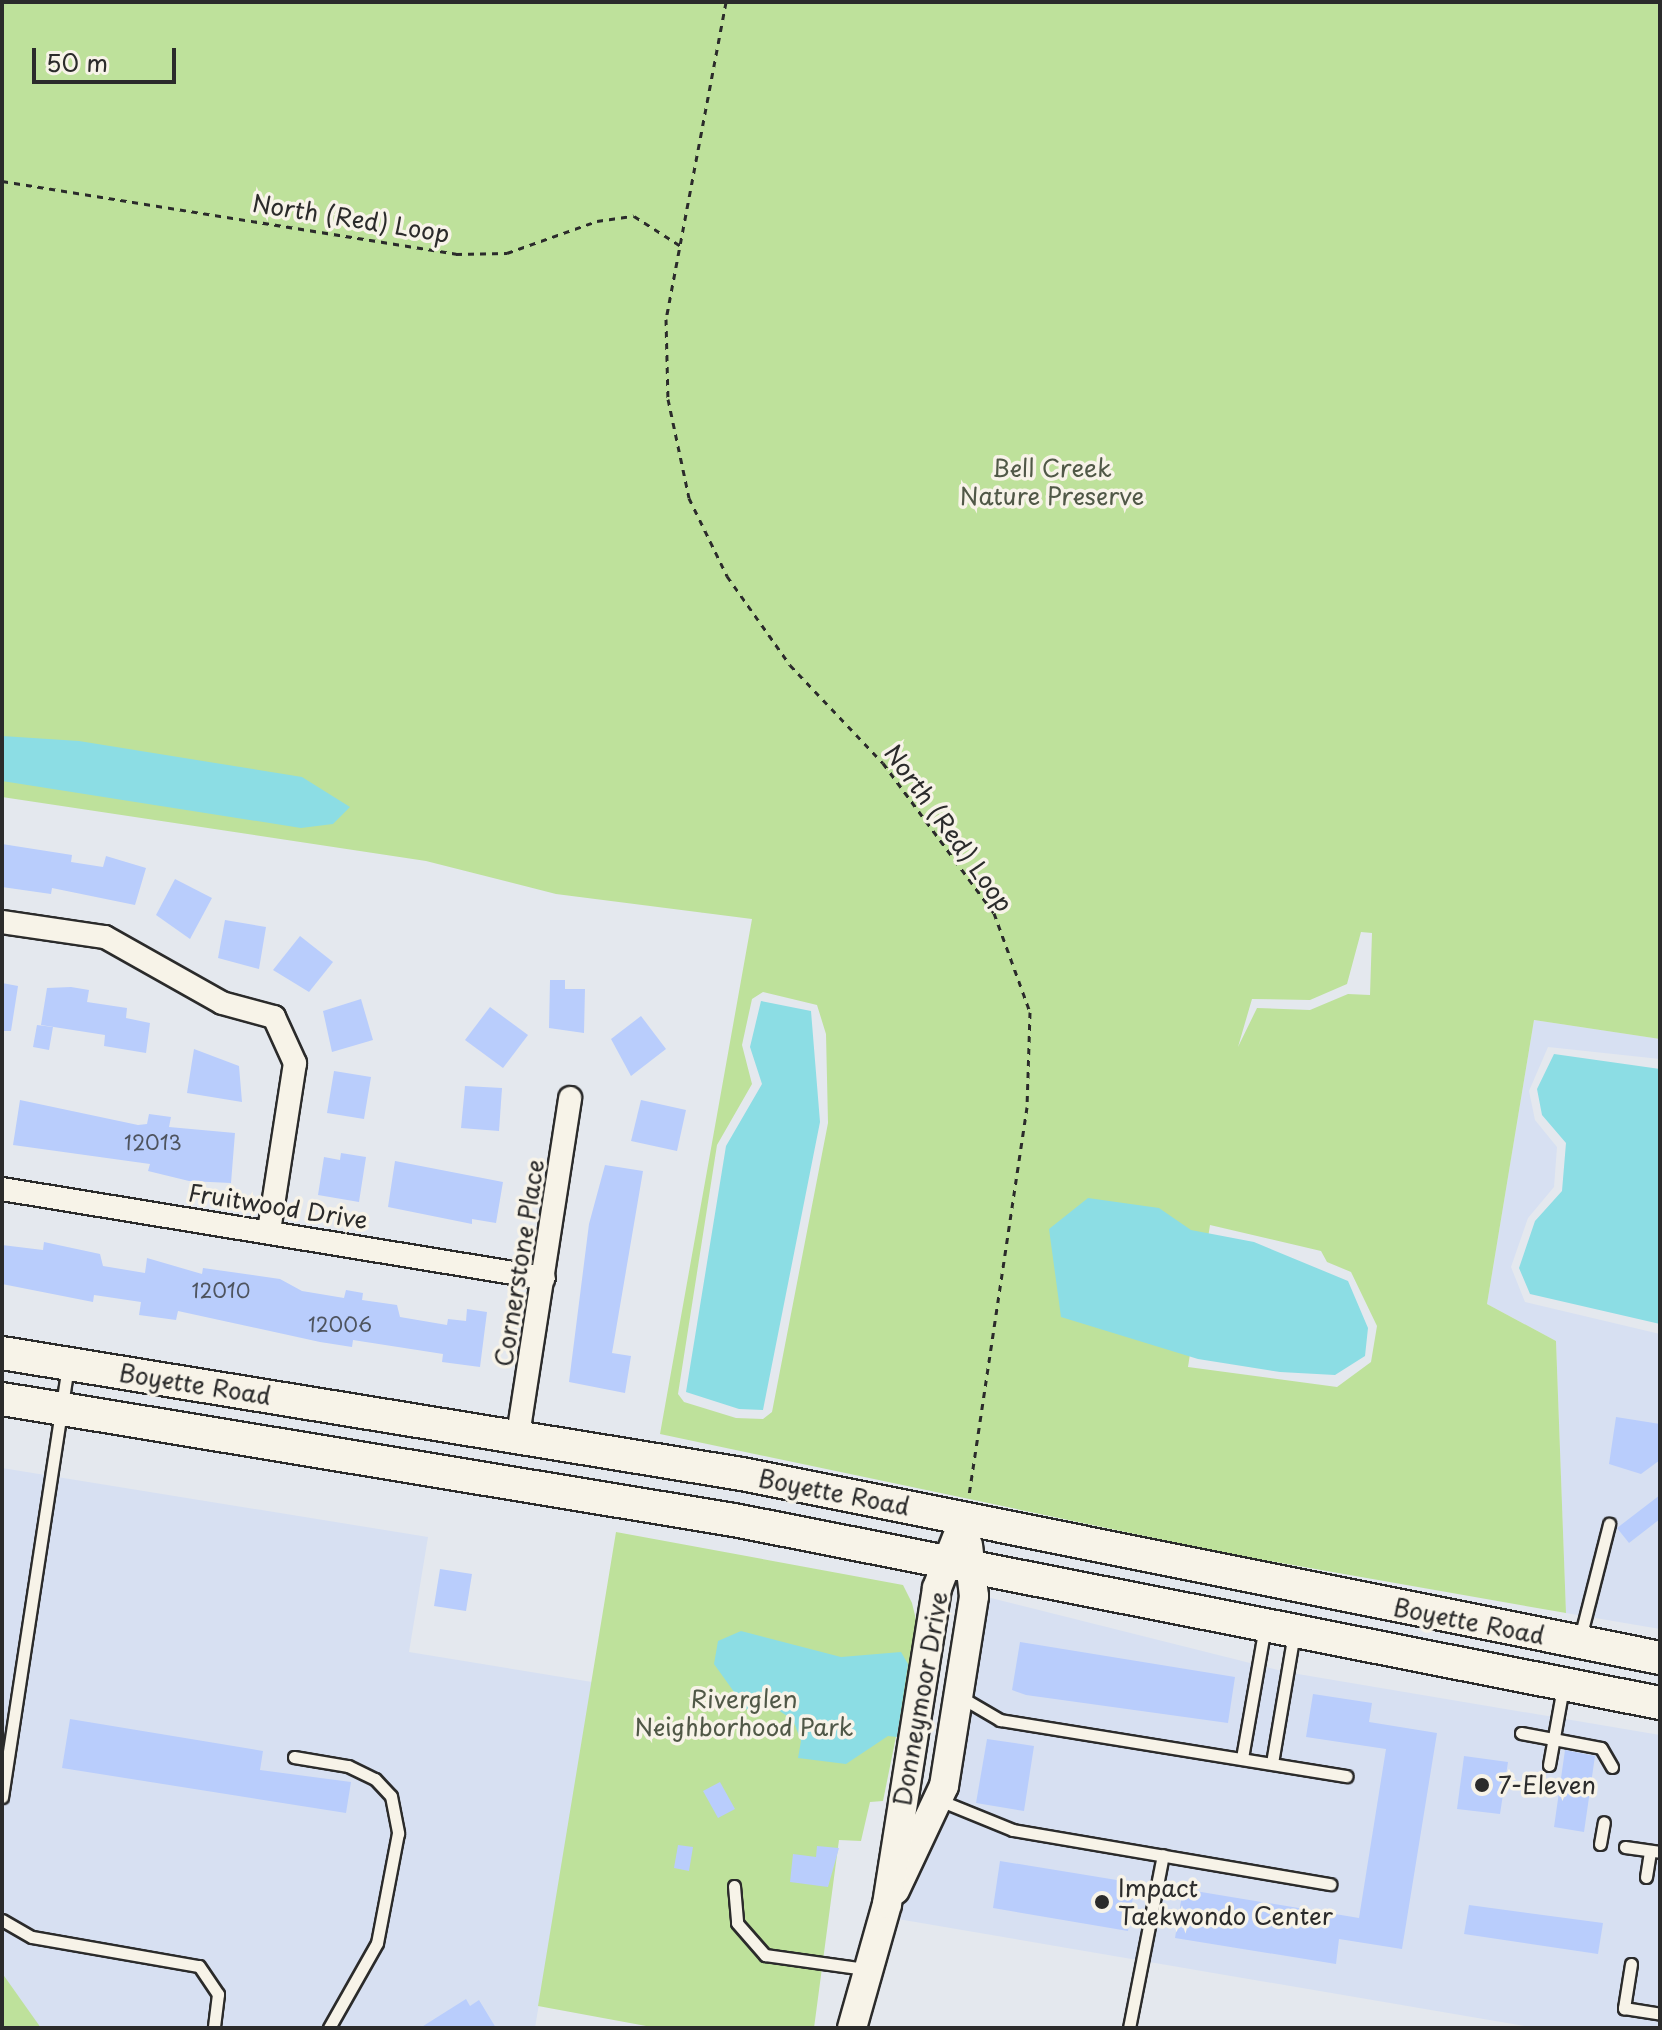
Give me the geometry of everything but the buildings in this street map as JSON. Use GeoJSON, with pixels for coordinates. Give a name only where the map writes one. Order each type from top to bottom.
{"type":"FeatureCollection","features":[{"type":"Feature","properties":{"kind":"main road","name":"Boyette Road"},"geometry":{"type":"LineString","coordinates":[[2,1353],[518,1435],[965,1517],[1660,1658]]}},
{"type":"Feature","properties":{"kind":"main road","name":"Boyette Road"},"geometry":{"type":"LineString","coordinates":[[2,1399],[517,1481],[959,1562],[1660,1703]]}},
{"type":"Feature","properties":{"kind":"street"},"geometry":{"type":"LineString","coordinates":[[2,922],[105,937],[222,1003],[274,1017],[295,1063],[269,1230]]}},
{"type":"Feature","properties":{"kind":"street","name":"Cornerstone Place"},"geometry":{"type":"LineString","coordinates":[[518,1435],[570,1098]]}},
{"type":"Feature","properties":{"kind":"street","name":"Fruitwood Drive"},"geometry":{"type":"LineString","coordinates":[[2,1189],[269,1230],[544,1278]]}},
{"type":"Feature","properties":{"kind":"street","name":"Donneymoor Drive"},"geometry":{"type":"LineString","coordinates":[[852,2028],[865,1969],[887,1904],[939,1800],[974,1596],[959,1562],[965,1517]]}},
{"type":"Feature","properties":{"kind":"street","name":"Donneymoor Drive"},"geometry":{"type":"LineString","coordinates":[[887,1904],[937,1588],[959,1562]]}},
{"type":"Feature","properties":{"kind":"lane"},"geometry":{"type":"LineString","coordinates":[[2,1797],[69,1364]]}},
{"type":"Feature","properties":{"kind":"lane"},"geometry":{"type":"LineString","coordinates":[[1579,1643],[1609,1524]]}},
{"type":"Feature","properties":{"kind":"lane"},"geometry":{"type":"LineString","coordinates":[[1242,1758],[1280,1628]]}},
{"type":"Feature","properties":{"kind":"lane"},"geometry":{"type":"LineString","coordinates":[[1272,1763],[1280,1628]]}},
{"type":"Feature","properties":{"kind":"lane"},"geometry":{"type":"LineString","coordinates":[[1549,1765],[1563,1685]]}},
{"type":"Feature","properties":{"kind":"lane"},"geometry":{"type":"LineString","coordinates":[[959,1696],[1000,1720],[1346,1776]]}},
{"type":"Feature","properties":{"kind":"lane"},"geometry":{"type":"LineString","coordinates":[[1521,1733],[1601,1748],[1612,1767]]}},
{"type":"Feature","properties":{"kind":"lane"},"geometry":{"type":"LineString","coordinates":[[294,1757],[363,1771],[391,1796],[397,1819],[398,1860],[377,1943],[329,2028]]}},
{"type":"Feature","properties":{"kind":"lane"},"geometry":{"type":"LineString","coordinates":[[939,1800],[1013,1830],[1330,1884]]}},
{"type":"Feature","properties":{"kind":"lane"},"geometry":{"type":"LineString","coordinates":[[1600,1844],[1604,1822]]}},
{"type":"Feature","properties":{"kind":"lane"},"geometry":{"type":"LineString","coordinates":[[1625,1847],[1655,1852],[1646,1877]]}},
{"type":"Feature","properties":{"kind":"lane"},"geometry":{"type":"LineString","coordinates":[[1129,2028],[1163,1855]]}},
{"type":"Feature","properties":{"kind":"lane"},"geometry":{"type":"LineString","coordinates":[[734,1886],[737,1923],[765,1955],[865,1969]]}},
{"type":"Feature","properties":{"kind":"lane"},"geometry":{"type":"LineString","coordinates":[[2,1920],[32,1937],[199,1966],[218,1994],[214,2028]]}},
{"type":"Feature","properties":{"kind":"lane"},"geometry":{"type":"LineString","coordinates":[[1631,1964],[1624,2008],[1660,2014]]}},
{"type":"Feature","properties":{"kind":"path","name":"North (Red) Loop"},"geometry":{"type":"LineString","coordinates":[[726,2],[666,319],[668,399],[689,498],[727,576],[790,665],[883,763],[994,913],[1030,1012],[1027,1107],[970,1485]]}},
{"type":"Feature","properties":{"kind":"path","name":"North (Red) Loop"},"geometry":{"type":"LineString","coordinates":[[2,181],[456,254],[507,253],[597,221],[634,216],[681,246]]}},
{"type":"Feature","properties":{"kind":"shaded area"},"geometry":{"type":"Polygon","coordinates":[[[1534,1020],[1660,1039],[1660,1059],[1548,1047],[1529,1091],[1535,1120],[1557,1147],[1554,1187],[1528,1218],[1511,1267],[1525,1302],[1660,1334],[1660,1629],[1566,1613],[1556,1341],[1487,1304],[1534,1020]]]}},
{"type":"Feature","properties":{"kind":"shaded area"},"geometry":{"type":"Polygon","coordinates":[[[2,1468],[428,1537],[409,1652],[592,1682],[535,2028],[2,2028],[2,1468]]]}},
{"type":"Feature","properties":{"kind":"shaded area"},"geometry":{"type":"Polygon","coordinates":[[[983,1596],[1286,1672],[1660,1735],[1660,2028],[1536,2028],[892,1918],[983,1596]]]}},
{"type":"Feature","properties":{"kind":"green space","name":"Bell Creek Nature Preserve"},"geometry":{"type":"Polygon","coordinates":[[[2,2],[1660,2],[1660,1039],[1534,1020],[1487,1304],[1556,1341],[1566,1613],[1230,1554],[660,1434],[752,919],[556,894],[426,861],[2,797],[2,2]],[[1361,932],[1347,984],[1310,1000],[1252,999],[1238,1047],[1257,1008],[1310,1010],[1348,994],[1370,995],[1372,933],[1361,932]],[[763,992],[752,999],[742,1045],[752,1084],[717,1145],[678,1394],[684,1402],[736,1418],[763,1419],[772,1412],[828,1123],[826,1034],[817,1005],[763,992]],[[1210,1225],[1188,1367],[1337,1387],[1371,1362],[1377,1326],[1351,1272],[1327,1262],[1321,1251],[1210,1225]]]}},
{"type":"Feature","properties":{"kind":"green space","name":"Riverglen Neighborhood Park"},"geometry":{"type":"Polygon","coordinates":[[[616,1532],[903,1585],[912,1603],[918,1628],[883,1801],[870,1802],[861,1841],[839,1840],[814,2028],[657,2028],[538,2006],[616,1532]]]}},
{"type":"Feature","properties":{"kind":"green space"},"geometry":{"type":"Polygon","coordinates":[[[2,1973],[41,2028],[2,2028],[2,1973]]]}},
{"type":"Feature","properties":{"kind":"water"},"geometry":{"type":"Polygon","coordinates":[[[2,736],[79,741],[302,777],[350,807],[333,824],[301,828],[2,781],[2,736]]]}},
{"type":"Feature","properties":{"kind":"water"},"geometry":{"type":"Polygon","coordinates":[[[761,1001],[811,1011],[820,1122],[763,1410],[739,1409],[686,1392],[726,1146],[762,1084],[750,1047],[761,1001]]]}},
{"type":"Feature","properties":{"kind":"water"},"geometry":{"type":"Polygon","coordinates":[[[1554,1054],[1660,1069],[1660,1324],[1530,1294],[1519,1268],[1535,1221],[1562,1191],[1566,1143],[1542,1115],[1537,1089],[1554,1054]]]}},
{"type":"Feature","properties":{"kind":"water"},"geometry":{"type":"Polygon","coordinates":[[[1088,1198],[1159,1208],[1191,1230],[1254,1242],[1348,1281],[1368,1328],[1365,1356],[1335,1375],[1280,1372],[1198,1359],[1061,1317],[1049,1229],[1088,1198]]]}},
{"type":"Feature","properties":{"kind":"water"},"geometry":{"type":"Polygon","coordinates":[[[741,1631],[841,1657],[901,1652],[908,1664],[897,1737],[888,1736],[846,1764],[798,1758],[801,1741],[793,1720],[775,1708],[747,1710],[714,1664],[718,1641],[741,1631]]]}},
{"type":"Feature","properties":{"kind":"place","name":"7-Eleven"},"geometry":{"type":"Point","coordinates":[1482,1785]}},
{"type":"Feature","properties":{"kind":"place","name":"Impact Taekwondo Center"},"geometry":{"type":"Point","coordinates":[1102,1902]}}]}
